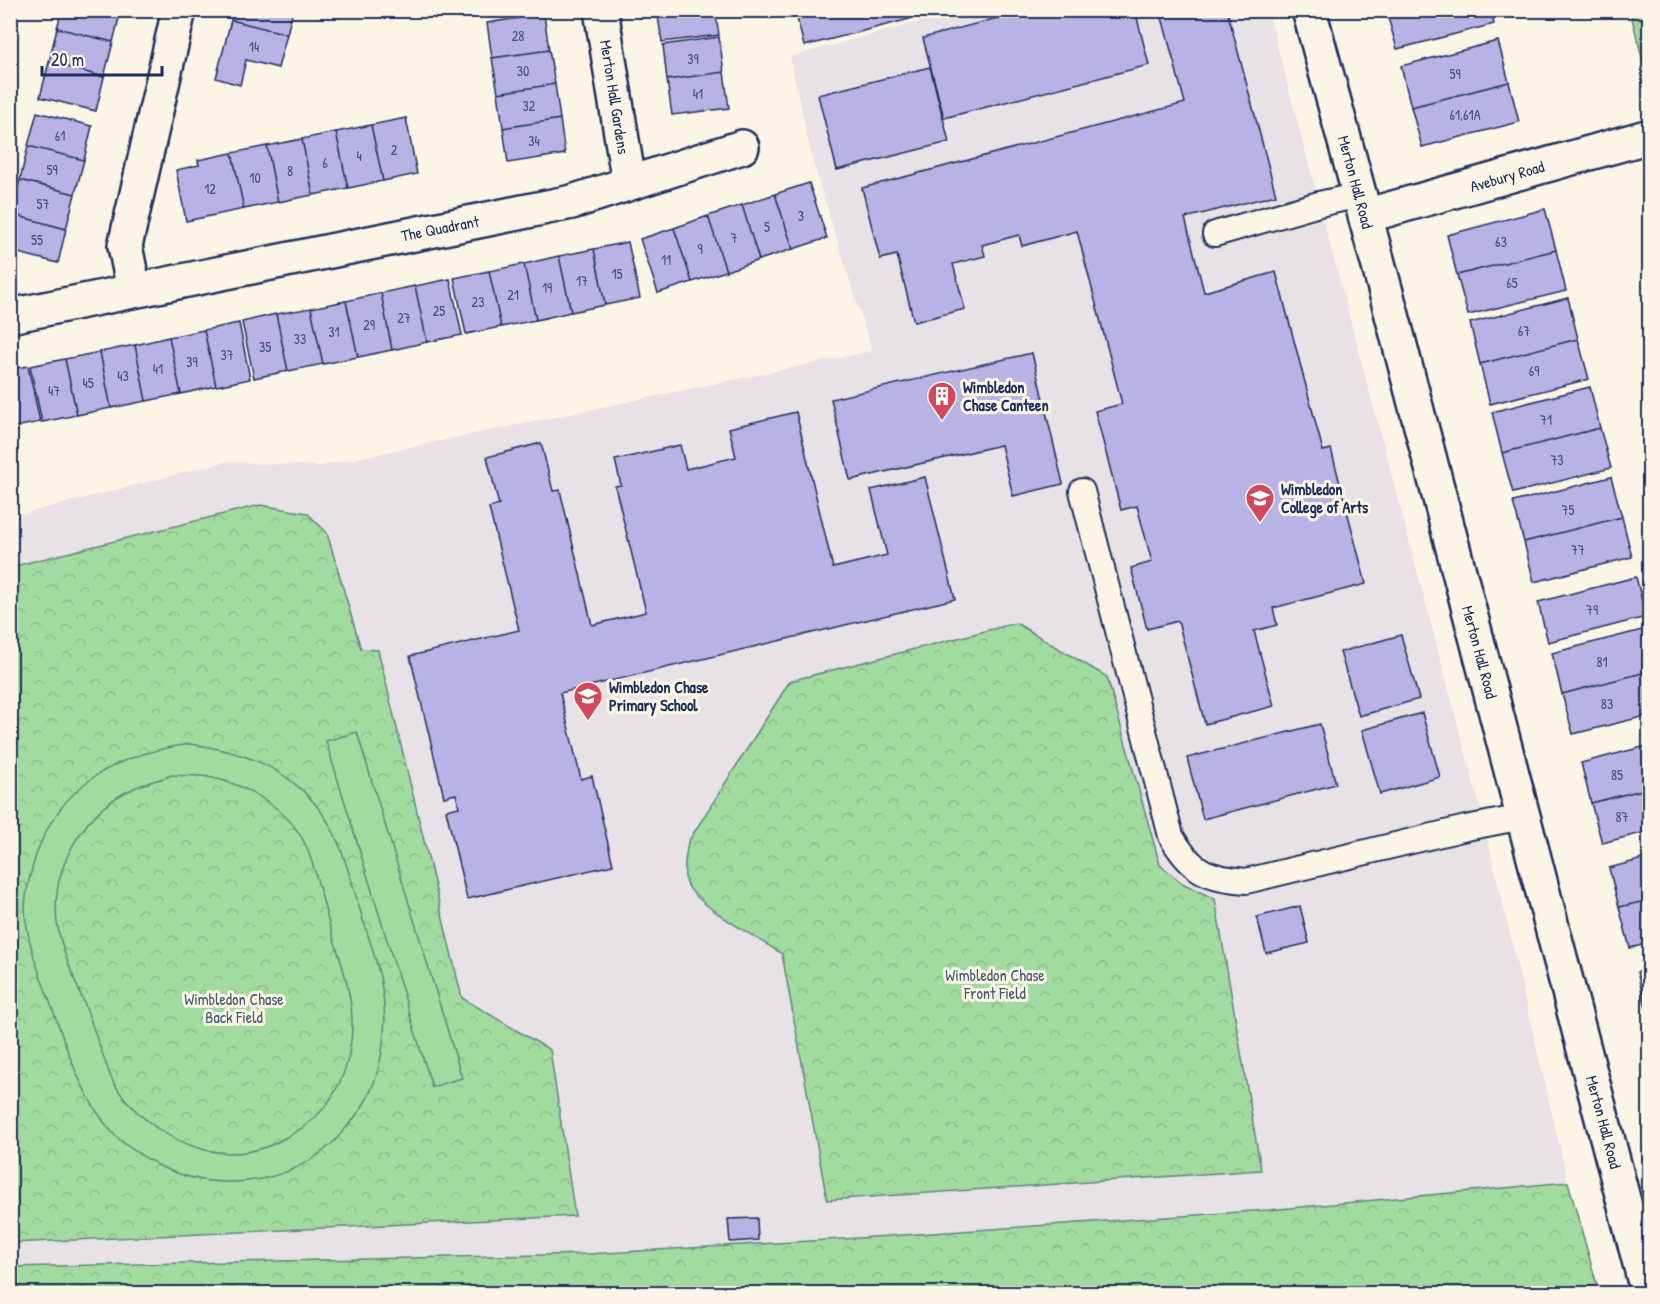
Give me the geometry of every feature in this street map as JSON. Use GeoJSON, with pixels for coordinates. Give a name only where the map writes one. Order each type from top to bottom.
{"type":"FeatureCollection","features":[{"type":"Feature","properties":{"kind":"street"},"geometry":{"type":"LineString","coordinates":[[134,290],[125,246],[179,10]]}},
{"type":"Feature","properties":{"kind":"street","name":"Merton Hall Gardens"},"geometry":{"type":"LineString","coordinates":[[601,10],[629,183]]}},
{"type":"Feature","properties":{"kind":"street","name":"Merton Hall Road"},"geometry":{"type":"LineString","coordinates":[[1309,10],[1363,205],[1523,817],[1640,1224],[1648,1293]]}},
{"type":"Feature","properties":{"kind":"street","name":"Avebury Road"},"geometry":{"type":"LineString","coordinates":[[1363,205],[1650,136]]}},
{"type":"Feature","properties":{"kind":"street","name":"The Quadrant"},"geometry":{"type":"LineString","coordinates":[[10,316],[572,202],[742,147]]}},
{"type":"Feature","properties":{"kind":"lane"},"geometry":{"type":"LineString","coordinates":[[1215,234],[1319,204],[1363,205]]}},
{"type":"Feature","properties":{"kind":"lane"},"geometry":{"type":"LineString","coordinates":[[1082,491],[1171,836],[1182,855],[1198,870],[1219,879],[1246,881],[1466,828],[1523,817]]}},
{"type":"Feature","properties":{"kind":"shaded area","name":"Wimbledon Chase Primary School"},"geometry":{"type":"Polygon","coordinates":[[[959,11],[1268,11],[1481,811],[1568,1182],[1269,1210],[588,1254],[11,1267],[11,517],[225,462],[320,466],[872,351],[813,163],[790,57],[959,11]]]}},
{"type":"Feature","properties":{"kind":"green space"},"geometry":{"type":"Polygon","coordinates":[[[1630,11],[1649,11],[1649,84],[1630,11]]]}},
{"type":"Feature","properties":{"kind":"green space","name":"Wimbledon Chase Back Field"},"geometry":{"type":"Polygon","coordinates":[[[260,505],[307,513],[327,533],[361,649],[378,650],[462,998],[550,1050],[575,1216],[11,1243],[10,567],[260,505]]]}},
{"type":"Feature","properties":{"kind":"green space","name":"Wimbledon Chase Front Field"},"geometry":{"type":"Polygon","coordinates":[[[1016,623],[1107,677],[1160,865],[1182,883],[1215,899],[1261,1170],[827,1200],[782,954],[715,912],[693,892],[687,884],[685,874],[688,842],[790,681],[1016,623]]]}},
{"type":"Feature","properties":{"kind":"green space"},"geometry":{"type":"Polygon","coordinates":[[[357,732],[462,1078],[432,1087],[326,741],[357,732]]]}},
{"type":"Feature","properties":{"kind":"green space"},"geometry":{"type":"Polygon","coordinates":[[[190,744],[243,756],[275,770],[303,791],[324,816],[337,839],[379,972],[384,1000],[384,1038],[370,1093],[361,1109],[331,1145],[310,1160],[269,1177],[226,1182],[182,1175],[149,1160],[128,1147],[116,1136],[92,1104],[77,1075],[32,950],[26,923],[27,889],[36,855],[47,830],[60,809],[76,791],[95,776],[139,755],[190,744]],[[172,775],[132,789],[116,798],[88,823],[77,838],[68,855],[57,890],[56,909],[59,933],[66,958],[110,1076],[128,1102],[161,1131],[181,1141],[201,1149],[244,1152],[273,1144],[303,1127],[324,1108],[339,1083],[349,1055],[352,1026],[350,997],[308,851],[292,824],[268,802],[239,786],[209,777],[172,775]]]}},
{"type":"Feature","properties":{"kind":"green space"},"geometry":{"type":"Polygon","coordinates":[[[1568,1182],[1597,1285],[1553,1293],[11,1293],[11,1267],[588,1254],[1269,1210],[1568,1182]]]}},
{"type":"Feature","properties":{"kind":"building"},"geometry":{"type":"Polygon","coordinates":[[[62,10],[121,10],[113,42],[57,28],[62,10]]]}},
{"type":"Feature","properties":{"kind":"building"},"geometry":{"type":"Polygon","coordinates":[[[233,10],[293,10],[287,34],[231,20],[233,10]]]}},
{"type":"Feature","properties":{"kind":"building"},"geometry":{"type":"Polygon","coordinates":[[[657,10],[715,10],[719,35],[662,42],[657,10]]]}},
{"type":"Feature","properties":{"kind":"building"},"geometry":{"type":"Polygon","coordinates":[[[810,10],[908,10],[910,19],[804,46],[796,14],[810,10]]]}},
{"type":"Feature","properties":{"kind":"building"},"geometry":{"type":"Polygon","coordinates":[[[1027,10],[1135,10],[1149,65],[944,118],[923,38],[1027,10]]]}},
{"type":"Feature","properties":{"kind":"building"},"geometry":{"type":"Polygon","coordinates":[[[1160,10],[1227,10],[1276,195],[1185,218],[1204,292],[1276,272],[1323,451],[1331,449],[1366,584],[1273,608],[1277,625],[1254,631],[1274,706],[1205,724],[1178,621],[1147,629],[1131,568],[1152,562],[1137,506],[1121,510],[1095,411],[1122,404],[1077,231],[1022,246],[1019,235],[982,245],[985,256],[953,264],[965,309],[914,322],[897,255],[880,259],[862,188],[1185,103],[1160,10]]]}},
{"type":"Feature","properties":{"kind":"building"},"geometry":{"type":"Polygon","coordinates":[[[1386,10],[1491,10],[1494,24],[1397,49],[1386,10]]]}},
{"type":"Feature","properties":{"kind":"building"},"geometry":{"type":"Polygon","coordinates":[[[544,14],[549,50],[492,58],[487,23],[544,14]]]}},
{"type":"Feature","properties":{"kind":"building"},"geometry":{"type":"Polygon","coordinates":[[[231,20],[287,34],[278,68],[246,60],[240,85],[216,78],[231,20]]]}},
{"type":"Feature","properties":{"kind":"building"},"geometry":{"type":"Polygon","coordinates":[[[57,28],[113,42],[104,77],[49,62],[57,28]]]}},
{"type":"Feature","properties":{"kind":"building"},"geometry":{"type":"Polygon","coordinates":[[[719,37],[724,72],[667,80],[663,45],[719,37]]]}},
{"type":"Feature","properties":{"kind":"building"},"geometry":{"type":"Polygon","coordinates":[[[1498,41],[1509,82],[1411,107],[1401,66],[1498,41]]]}},
{"type":"Feature","properties":{"kind":"building"},"geometry":{"type":"Polygon","coordinates":[[[549,50],[555,84],[498,93],[492,58],[549,50]]]}},
{"type":"Feature","properties":{"kind":"building"},"geometry":{"type":"Polygon","coordinates":[[[49,62],[104,77],[96,111],[40,97],[49,62]]]}},
{"type":"Feature","properties":{"kind":"building"},"geometry":{"type":"Polygon","coordinates":[[[930,67],[949,142],[837,170],[818,95],[930,67]]]}},
{"type":"Feature","properties":{"kind":"building"},"geometry":{"type":"Polygon","coordinates":[[[724,72],[729,108],[672,115],[667,80],[724,72]]]}},
{"type":"Feature","properties":{"kind":"building"},"geometry":{"type":"Polygon","coordinates":[[[1509,82],[1519,122],[1422,147],[1411,107],[1509,82]]]}},
{"type":"Feature","properties":{"kind":"building"},"geometry":{"type":"Polygon","coordinates":[[[555,84],[560,119],[503,128],[498,93],[555,84]]]}},
{"type":"Feature","properties":{"kind":"building"},"geometry":{"type":"Polygon","coordinates":[[[37,112],[92,126],[84,160],[28,146],[37,112]]]}},
{"type":"Feature","properties":{"kind":"building"},"geometry":{"type":"Polygon","coordinates":[[[406,118],[417,174],[383,181],[371,125],[406,118]]]}},
{"type":"Feature","properties":{"kind":"building"},"geometry":{"type":"Polygon","coordinates":[[[560,119],[565,154],[508,163],[503,128],[560,119]]]}},
{"type":"Feature","properties":{"kind":"building"},"geometry":{"type":"Polygon","coordinates":[[[371,125],[383,181],[348,188],[336,132],[371,125]]]}},
{"type":"Feature","properties":{"kind":"building"},"geometry":{"type":"Polygon","coordinates":[[[336,132],[348,188],[313,195],[302,139],[336,132]]]}},
{"type":"Feature","properties":{"kind":"building"},"geometry":{"type":"Polygon","coordinates":[[[302,139],[313,195],[278,202],[267,146],[302,139]]]}},
{"type":"Feature","properties":{"kind":"building"},"geometry":{"type":"Polygon","coordinates":[[[28,146],[84,160],[75,194],[20,180],[28,146]]]}},
{"type":"Feature","properties":{"kind":"building"},"geometry":{"type":"Polygon","coordinates":[[[267,146],[278,202],[244,209],[232,153],[267,146]]]}},
{"type":"Feature","properties":{"kind":"building"},"geometry":{"type":"Polygon","coordinates":[[[232,153],[244,209],[186,221],[176,170],[199,165],[198,160],[232,153]]]}},
{"type":"Feature","properties":{"kind":"building"},"geometry":{"type":"Polygon","coordinates":[[[20,180],[75,194],[66,229],[11,214],[20,180]]]}},
{"type":"Feature","properties":{"kind":"building"},"geometry":{"type":"Polygon","coordinates":[[[809,183],[827,238],[793,249],[775,194],[809,183]]]}},
{"type":"Feature","properties":{"kind":"building"},"geometry":{"type":"Polygon","coordinates":[[[775,194],[793,249],[759,260],[742,205],[775,194]]]}},
{"type":"Feature","properties":{"kind":"building"},"geometry":{"type":"Polygon","coordinates":[[[742,205],[759,260],[726,271],[708,216],[742,205]]]}},
{"type":"Feature","properties":{"kind":"building"},"geometry":{"type":"Polygon","coordinates":[[[1545,209],[1556,250],[1457,275],[1447,235],[1545,209]]]}},
{"type":"Feature","properties":{"kind":"building"},"geometry":{"type":"Polygon","coordinates":[[[11,214],[66,229],[58,263],[10,251],[11,214]]]}},
{"type":"Feature","properties":{"kind":"building"},"geometry":{"type":"Polygon","coordinates":[[[708,216],[726,271],[692,282],[674,228],[708,216]]]}},
{"type":"Feature","properties":{"kind":"building"},"geometry":{"type":"Polygon","coordinates":[[[674,228],[692,282],[658,293],[640,239],[674,228]]]}},
{"type":"Feature","properties":{"kind":"building"},"geometry":{"type":"Polygon","coordinates":[[[628,242],[640,298],[605,305],[594,249],[628,242]]]}},
{"type":"Feature","properties":{"kind":"building"},"geometry":{"type":"Polygon","coordinates":[[[594,249],[605,305],[571,312],[559,256],[594,249]]]}},
{"type":"Feature","properties":{"kind":"building"},"geometry":{"type":"Polygon","coordinates":[[[1556,250],[1566,291],[1468,315],[1457,275],[1556,250]]]}},
{"type":"Feature","properties":{"kind":"building"},"geometry":{"type":"Polygon","coordinates":[[[559,256],[571,312],[536,320],[524,264],[559,256]]]}},
{"type":"Feature","properties":{"kind":"building"},"geometry":{"type":"Polygon","coordinates":[[[524,264],[536,320],[501,327],[489,271],[524,264]]]}},
{"type":"Feature","properties":{"kind":"building"},"geometry":{"type":"Polygon","coordinates":[[[489,271],[501,327],[466,334],[454,278],[489,271]]]}},
{"type":"Feature","properties":{"kind":"building"},"geometry":{"type":"Polygon","coordinates":[[[450,279],[462,335],[427,342],[415,286],[450,279]]]}},
{"type":"Feature","properties":{"kind":"building"},"geometry":{"type":"Polygon","coordinates":[[[415,286],[427,342],[392,350],[381,293],[415,286]]]}},
{"type":"Feature","properties":{"kind":"building"},"geometry":{"type":"Polygon","coordinates":[[[381,293],[392,350],[358,357],[346,301],[381,293]]]}},
{"type":"Feature","properties":{"kind":"building"},"geometry":{"type":"Polygon","coordinates":[[[1568,298],[1578,339],[1480,364],[1470,323],[1568,298]]]}},
{"type":"Feature","properties":{"kind":"building"},"geometry":{"type":"Polygon","coordinates":[[[346,301],[358,357],[323,364],[311,308],[346,301]]]}},
{"type":"Feature","properties":{"kind":"building"},"geometry":{"type":"Polygon","coordinates":[[[311,308],[323,364],[288,371],[276,314],[311,308]]]}},
{"type":"Feature","properties":{"kind":"building"},"geometry":{"type":"Polygon","coordinates":[[[276,314],[288,371],[254,378],[242,322],[276,314]]]}},
{"type":"Feature","properties":{"kind":"building"},"geometry":{"type":"Polygon","coordinates":[[[239,323],[250,379],[216,386],[204,330],[239,323]]]}},
{"type":"Feature","properties":{"kind":"building"},"geometry":{"type":"Polygon","coordinates":[[[204,330],[216,386],[181,394],[169,337],[204,330]]]}},
{"type":"Feature","properties":{"kind":"building"},"geometry":{"type":"Polygon","coordinates":[[[169,337],[181,394],[146,401],[135,345],[169,337]]]}},
{"type":"Feature","properties":{"kind":"building"},"geometry":{"type":"Polygon","coordinates":[[[1578,339],[1589,379],[1490,404],[1480,364],[1578,339]]]}},
{"type":"Feature","properties":{"kind":"building"},"geometry":{"type":"Polygon","coordinates":[[[135,345],[146,401],[111,408],[100,352],[135,345]]]}},
{"type":"Feature","properties":{"kind":"building"},"geometry":{"type":"Polygon","coordinates":[[[100,352],[111,408],[77,415],[65,359],[100,352]]]}},
{"type":"Feature","properties":{"kind":"building","name":"Wimbledon Chase Canteen"},"geometry":{"type":"Polygon","coordinates":[[[1032,353],[1063,484],[1013,496],[1001,445],[850,480],[831,399],[1032,353]]]}},
{"type":"Feature","properties":{"kind":"building"},"geometry":{"type":"Polygon","coordinates":[[[65,359],[77,415],[42,422],[30,366],[65,359]]]}},
{"type":"Feature","properties":{"kind":"building"},"geometry":{"type":"Polygon","coordinates":[[[28,366],[40,422],[10,428],[10,369],[28,366]]]}},
{"type":"Feature","properties":{"kind":"building"},"geometry":{"type":"Polygon","coordinates":[[[1590,387],[1600,428],[1502,453],[1492,412],[1590,387]]]}},
{"type":"Feature","properties":{"kind":"building"},"geometry":{"type":"Polygon","coordinates":[[[796,412],[833,568],[887,555],[871,490],[925,477],[955,599],[560,693],[581,779],[592,776],[613,865],[467,899],[446,810],[459,807],[456,794],[444,797],[410,656],[519,630],[489,508],[499,505],[487,457],[541,443],[553,491],[560,490],[592,625],[646,612],[615,486],[621,485],[615,460],[680,445],[686,469],[736,457],[729,428],[796,412]]]}},
{"type":"Feature","properties":{"kind":"building"},"geometry":{"type":"Polygon","coordinates":[[[1600,428],[1611,468],[1513,493],[1502,453],[1600,428]]]}},
{"type":"Feature","properties":{"kind":"building"},"geometry":{"type":"Polygon","coordinates":[[[1611,477],[1622,517],[1524,542],[1513,502],[1611,477]]]}},
{"type":"Feature","properties":{"kind":"building"},"geometry":{"type":"Polygon","coordinates":[[[1622,517],[1632,557],[1534,582],[1524,542],[1622,517]]]}},
{"type":"Feature","properties":{"kind":"building"},"geometry":{"type":"Polygon","coordinates":[[[1636,577],[1646,617],[1548,642],[1538,602],[1636,577]]]}},
{"type":"Feature","properties":{"kind":"building"},"geometry":{"type":"Polygon","coordinates":[[[1650,628],[1650,671],[1562,694],[1552,653],[1650,628]]]}},
{"type":"Feature","properties":{"kind":"building"},"geometry":{"type":"Polygon","coordinates":[[[1401,635],[1419,699],[1359,716],[1340,652],[1401,635]]]}},
{"type":"Feature","properties":{"kind":"building"},"geometry":{"type":"Polygon","coordinates":[[[1650,671],[1650,715],[1573,734],[1562,694],[1650,671]]]}},
{"type":"Feature","properties":{"kind":"building"},"geometry":{"type":"Polygon","coordinates":[[[1422,713],[1440,777],[1380,794],[1362,730],[1422,713]]]}},
{"type":"Feature","properties":{"kind":"building"},"geometry":{"type":"Polygon","coordinates":[[[1320,724],[1336,784],[1203,819],[1187,758],[1320,724]]]}},
{"type":"Feature","properties":{"kind":"building"},"geometry":{"type":"Polygon","coordinates":[[[1650,745],[1650,788],[1591,803],[1581,763],[1650,745]]]}},
{"type":"Feature","properties":{"kind":"building"},"geometry":{"type":"Polygon","coordinates":[[[1650,788],[1650,831],[1602,843],[1591,803],[1650,788]]]}},
{"type":"Feature","properties":{"kind":"building"},"geometry":{"type":"Polygon","coordinates":[[[1650,857],[1650,900],[1619,907],[1609,868],[1650,857]]]}},
{"type":"Feature","properties":{"kind":"building"},"geometry":{"type":"Polygon","coordinates":[[[1650,900],[1650,943],[1630,948],[1619,907],[1650,900]]]}},
{"type":"Feature","properties":{"kind":"building"},"geometry":{"type":"Polygon","coordinates":[[[1300,906],[1309,943],[1266,953],[1257,917],[1300,906]]]}},
{"type":"Feature","properties":{"kind":"building"},"geometry":{"type":"Polygon","coordinates":[[[1650,969],[1650,1012],[1647,1012],[1637,972],[1650,969]]]}},
{"type":"Feature","properties":{"kind":"building"},"geometry":{"type":"Polygon","coordinates":[[[757,1218],[758,1240],[730,1242],[728,1219],[757,1218]]]}},
{"type":"Feature","properties":{"kind":"place","name":"Wimbledon Chase Canteen"},"geometry":{"type":"Point","coordinates":[942,422]}},
{"type":"Feature","properties":{"kind":"place","name":"Wimbledon College of Arts"},"geometry":{"type":"Point","coordinates":[1260,524]}},
{"type":"Feature","properties":{"kind":"place","name":"Wimbledon Chase Primary School"},"geometry":{"type":"Point","coordinates":[588,722]}}]}
